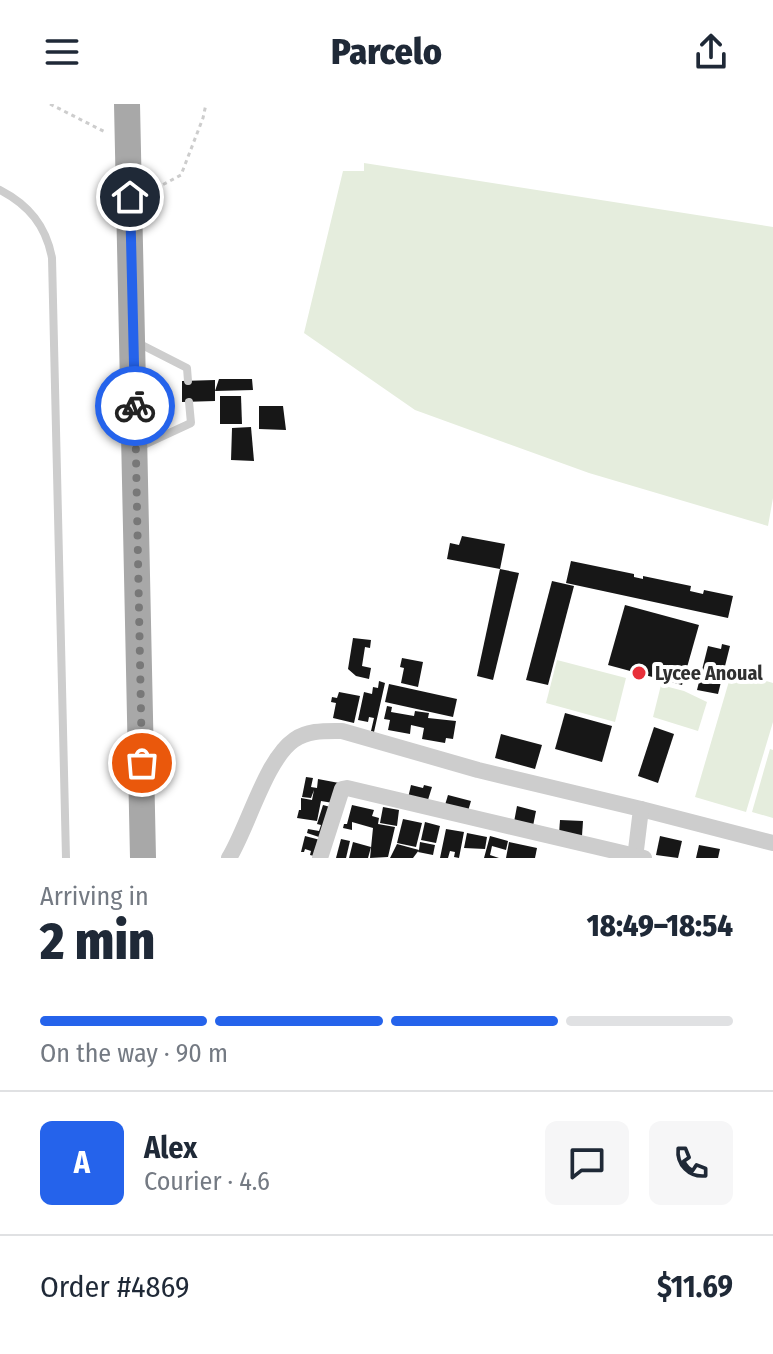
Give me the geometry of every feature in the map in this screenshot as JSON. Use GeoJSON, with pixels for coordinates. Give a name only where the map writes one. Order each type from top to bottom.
{"type":"FeatureCollection","features":[{"type":"Feature","properties":{"kind":"main road"},"geometry":{"type":"LineString","coordinates":[[127,104],[137,448],[143,858]]}},
{"type":"Feature","properties":{"kind":"street"},"geometry":{"type":"LineString","coordinates":[[229,858],[279,753],[295,739],[325,731],[342,731],[478,770],[773,843]]}},
{"type":"Feature","properties":{"kind":"street"},"geometry":{"type":"LineString","coordinates":[[320,858],[342,789],[347,788],[638,857],[641,809]]}},
{"type":"Feature","properties":{"kind":"lane"},"geometry":{"type":"LineString","coordinates":[[0,190],[17,200],[37,219],[50,244],[52,258],[66,858]]}},
{"type":"Feature","properties":{"kind":"lane"},"geometry":{"type":"LineString","coordinates":[[132,340],[187,368],[188,381]]}},
{"type":"Feature","properties":{"kind":"lane"},"geometry":{"type":"LineString","coordinates":[[137,448],[191,423],[189,402]]}},
{"type":"Feature","properties":{"kind":"path"},"geometry":{"type":"LineString","coordinates":[[50,104],[128,143]]}},
{"type":"Feature","properties":{"kind":"path"},"geometry":{"type":"LineString","coordinates":[[130,197],[157,189],[181,175],[206,104]]}},
{"type":"Feature","properties":{"kind":"green space"},"geometry":{"type":"Polygon","coordinates":[[[364,163],[773,227],[773,498],[768,526],[589,473],[415,410],[304,333],[343,171],[364,171],[364,163]]]}},
{"type":"Feature","properties":{"kind":"green space"},"geometry":{"type":"Polygon","coordinates":[[[557,660],[626,678],[615,722],[546,703],[557,660]]]}},
{"type":"Feature","properties":{"kind":"green space"},"geometry":{"type":"Polygon","coordinates":[[[732,671],[773,683],[773,722],[746,812],[695,797],[732,671]]]}},
{"type":"Feature","properties":{"kind":"green space"},"geometry":{"type":"Polygon","coordinates":[[[661,685],[707,702],[698,731],[653,717],[661,685]]]}},
{"type":"Feature","properties":{"kind":"green space"},"geometry":{"type":"Polygon","coordinates":[[[770,749],[773,750],[773,818],[752,812],[770,749]]]}},
{"type":"Feature","properties":{"kind":"building"},"geometry":{"type":"Polygon","coordinates":[[[219,379],[252,379],[253,390],[215,391],[219,379]]]}},
{"type":"Feature","properties":{"kind":"building"},"geometry":{"type":"Polygon","coordinates":[[[215,380],[215,401],[182,402],[182,381],[215,380]]]}},
{"type":"Feature","properties":{"kind":"building"},"geometry":{"type":"Polygon","coordinates":[[[220,396],[241,396],[242,424],[220,424],[220,396]]]}},
{"type":"Feature","properties":{"kind":"building"},"geometry":{"type":"Polygon","coordinates":[[[259,406],[283,406],[286,430],[259,429],[259,406]]]}},
{"type":"Feature","properties":{"kind":"building"},"geometry":{"type":"Polygon","coordinates":[[[251,427],[254,461],[231,460],[232,428],[251,427]]]}},
{"type":"Feature","properties":{"kind":"building"},"geometry":{"type":"Polygon","coordinates":[[[462,536],[505,544],[500,569],[447,559],[450,543],[459,545],[462,536]]]}},
{"type":"Feature","properties":{"kind":"building"},"geometry":{"type":"Polygon","coordinates":[[[571,561],[634,574],[634,577],[643,579],[643,576],[691,586],[690,591],[703,594],[704,590],[733,596],[728,618],[566,583],[571,561]]]}},
{"type":"Feature","properties":{"kind":"building"},"geometry":{"type":"Polygon","coordinates":[[[500,569],[519,573],[493,680],[477,676],[500,569]]]}},
{"type":"Feature","properties":{"kind":"building"},"geometry":{"type":"Polygon","coordinates":[[[552,581],[574,586],[548,685],[526,680],[552,581]]]}},
{"type":"Feature","properties":{"kind":"building"},"geometry":{"type":"Polygon","coordinates":[[[625,605],[699,625],[682,685],[608,665],[625,605]]]}},
{"type":"Feature","properties":{"kind":"building"},"geometry":{"type":"Polygon","coordinates":[[[353,638],[371,640],[370,648],[365,647],[362,666],[371,668],[369,679],[356,676],[348,669],[353,638]]]}},
{"type":"Feature","properties":{"kind":"building"},"geometry":{"type":"Polygon","coordinates":[[[722,644],[730,646],[718,694],[697,690],[708,646],[721,649],[722,644]]]}},
{"type":"Feature","properties":{"kind":"building"},"geometry":{"type":"Polygon","coordinates":[[[402,658],[423,662],[418,687],[401,683],[402,658]]]}},
{"type":"Feature","properties":{"kind":"building"},"geometry":{"type":"Polygon","coordinates":[[[379,681],[385,683],[374,732],[371,731],[374,718],[369,717],[368,722],[358,720],[364,692],[372,694],[373,687],[378,688],[379,681]]]}},
{"type":"Feature","properties":{"kind":"building"},"geometry":{"type":"Polygon","coordinates":[[[389,684],[457,699],[453,717],[385,702],[389,684]]]}},
{"type":"Feature","properties":{"kind":"building"},"geometry":{"type":"Polygon","coordinates":[[[339,692],[360,696],[354,723],[333,718],[336,703],[331,702],[332,697],[337,698],[339,692]]]}},
{"type":"Feature","properties":{"kind":"building"},"geometry":{"type":"Polygon","coordinates":[[[387,706],[392,707],[391,712],[414,716],[415,711],[429,713],[428,718],[456,721],[453,739],[446,738],[445,743],[422,739],[424,728],[411,725],[410,734],[388,730],[390,720],[384,719],[387,706]]]}},
{"type":"Feature","properties":{"kind":"building"},"geometry":{"type":"Polygon","coordinates":[[[565,713],[612,726],[602,762],[555,749],[565,713]]]}},
{"type":"Feature","properties":{"kind":"building"},"geometry":{"type":"Polygon","coordinates":[[[654,727],[674,734],[658,783],[638,776],[654,727]]]}},
{"type":"Feature","properties":{"kind":"building"},"geometry":{"type":"Polygon","coordinates":[[[501,734],[542,745],[535,769],[495,758],[501,734]]]}},
{"type":"Feature","properties":{"kind":"building"},"geometry":{"type":"Polygon","coordinates":[[[306,777],[313,778],[311,787],[317,788],[318,779],[339,783],[333,803],[321,801],[317,821],[297,818],[301,798],[312,800],[314,790],[311,798],[302,797],[306,777]]]}},
{"type":"Feature","properties":{"kind":"building"},"geometry":{"type":"Polygon","coordinates":[[[411,785],[432,787],[427,803],[408,798],[411,785]]]}},
{"type":"Feature","properties":{"kind":"building"},"geometry":{"type":"Polygon","coordinates":[[[448,795],[471,801],[468,811],[445,805],[448,795]]]}},
{"type":"Feature","properties":{"kind":"building"},"geometry":{"type":"Polygon","coordinates":[[[323,805],[334,808],[325,839],[307,833],[308,829],[319,831],[321,825],[317,824],[323,805]]]}},
{"type":"Feature","properties":{"kind":"building"},"geometry":{"type":"Polygon","coordinates":[[[352,805],[374,810],[372,816],[379,818],[378,824],[395,827],[388,857],[370,858],[373,828],[352,822],[352,830],[343,828],[352,805]]]}},
{"type":"Feature","properties":{"kind":"building"},"geometry":{"type":"Polygon","coordinates":[[[517,806],[536,811],[533,826],[514,822],[517,806]]]}},
{"type":"Feature","properties":{"kind":"building"},"geometry":{"type":"Polygon","coordinates":[[[383,807],[399,810],[397,826],[380,823],[383,807]]]}},
{"type":"Feature","properties":{"kind":"building"},"geometry":{"type":"Polygon","coordinates":[[[403,819],[422,823],[416,847],[397,843],[403,819]]]}},
{"type":"Feature","properties":{"kind":"building"},"geometry":{"type":"Polygon","coordinates":[[[560,820],[583,821],[582,836],[559,834],[560,820]]]}},
{"type":"Feature","properties":{"kind":"building"},"geometry":{"type":"Polygon","coordinates":[[[425,822],[440,826],[436,843],[421,840],[425,822]]]}},
{"type":"Feature","properties":{"kind":"building"},"geometry":{"type":"Polygon","coordinates":[[[446,829],[464,832],[459,858],[450,851],[448,858],[440,858],[446,829]]]}},
{"type":"Feature","properties":{"kind":"building"},"geometry":{"type":"Polygon","coordinates":[[[467,833],[487,837],[485,849],[464,848],[467,833]]]}},
{"type":"Feature","properties":{"kind":"building"},"geometry":{"type":"Polygon","coordinates":[[[305,836],[324,841],[318,857],[310,855],[311,851],[305,849],[301,852],[305,836]]]}},
{"type":"Feature","properties":{"kind":"building"},"geometry":{"type":"Polygon","coordinates":[[[490,836],[508,841],[506,850],[492,846],[490,855],[499,858],[484,858],[490,836]]]}},
{"type":"Feature","properties":{"kind":"building"},"geometry":{"type":"Polygon","coordinates":[[[660,836],[682,841],[678,858],[656,855],[660,836]]]}},
{"type":"Feature","properties":{"kind":"building"},"geometry":{"type":"Polygon","coordinates":[[[341,839],[350,841],[346,858],[336,858],[341,839]]]}},
{"type":"Feature","properties":{"kind":"building"},"geometry":{"type":"Polygon","coordinates":[[[353,842],[371,847],[368,858],[349,858],[353,842]]]}},
{"type":"Feature","properties":{"kind":"building"},"geometry":{"type":"Polygon","coordinates":[[[420,842],[435,845],[433,855],[418,852],[420,842]]]}},
{"type":"Feature","properties":{"kind":"building"},"geometry":{"type":"Polygon","coordinates":[[[509,842],[537,848],[535,858],[506,858],[509,842]]]}},
{"type":"Feature","properties":{"kind":"building"},"geometry":{"type":"Polygon","coordinates":[[[397,844],[419,850],[413,858],[390,858],[397,844]]]}},
{"type":"Feature","properties":{"kind":"building"},"geometry":{"type":"Polygon","coordinates":[[[699,845],[720,849],[718,858],[696,858],[699,845]]]}},
{"type":"Feature","properties":{"kind":"way so far"},"geometry":{"type":"LineString","coordinates":[[135,406],[142,763]]}},
{"type":"Feature","properties":{"kind":"place","name":"Lycee Anoual"},"geometry":{"type":"Point","coordinates":[639,673]}},
{"type":"Feature","properties":{"kind":"route"},"geometry":{"type":"LineString","coordinates":[[130,197],[135,406]]}}]}
